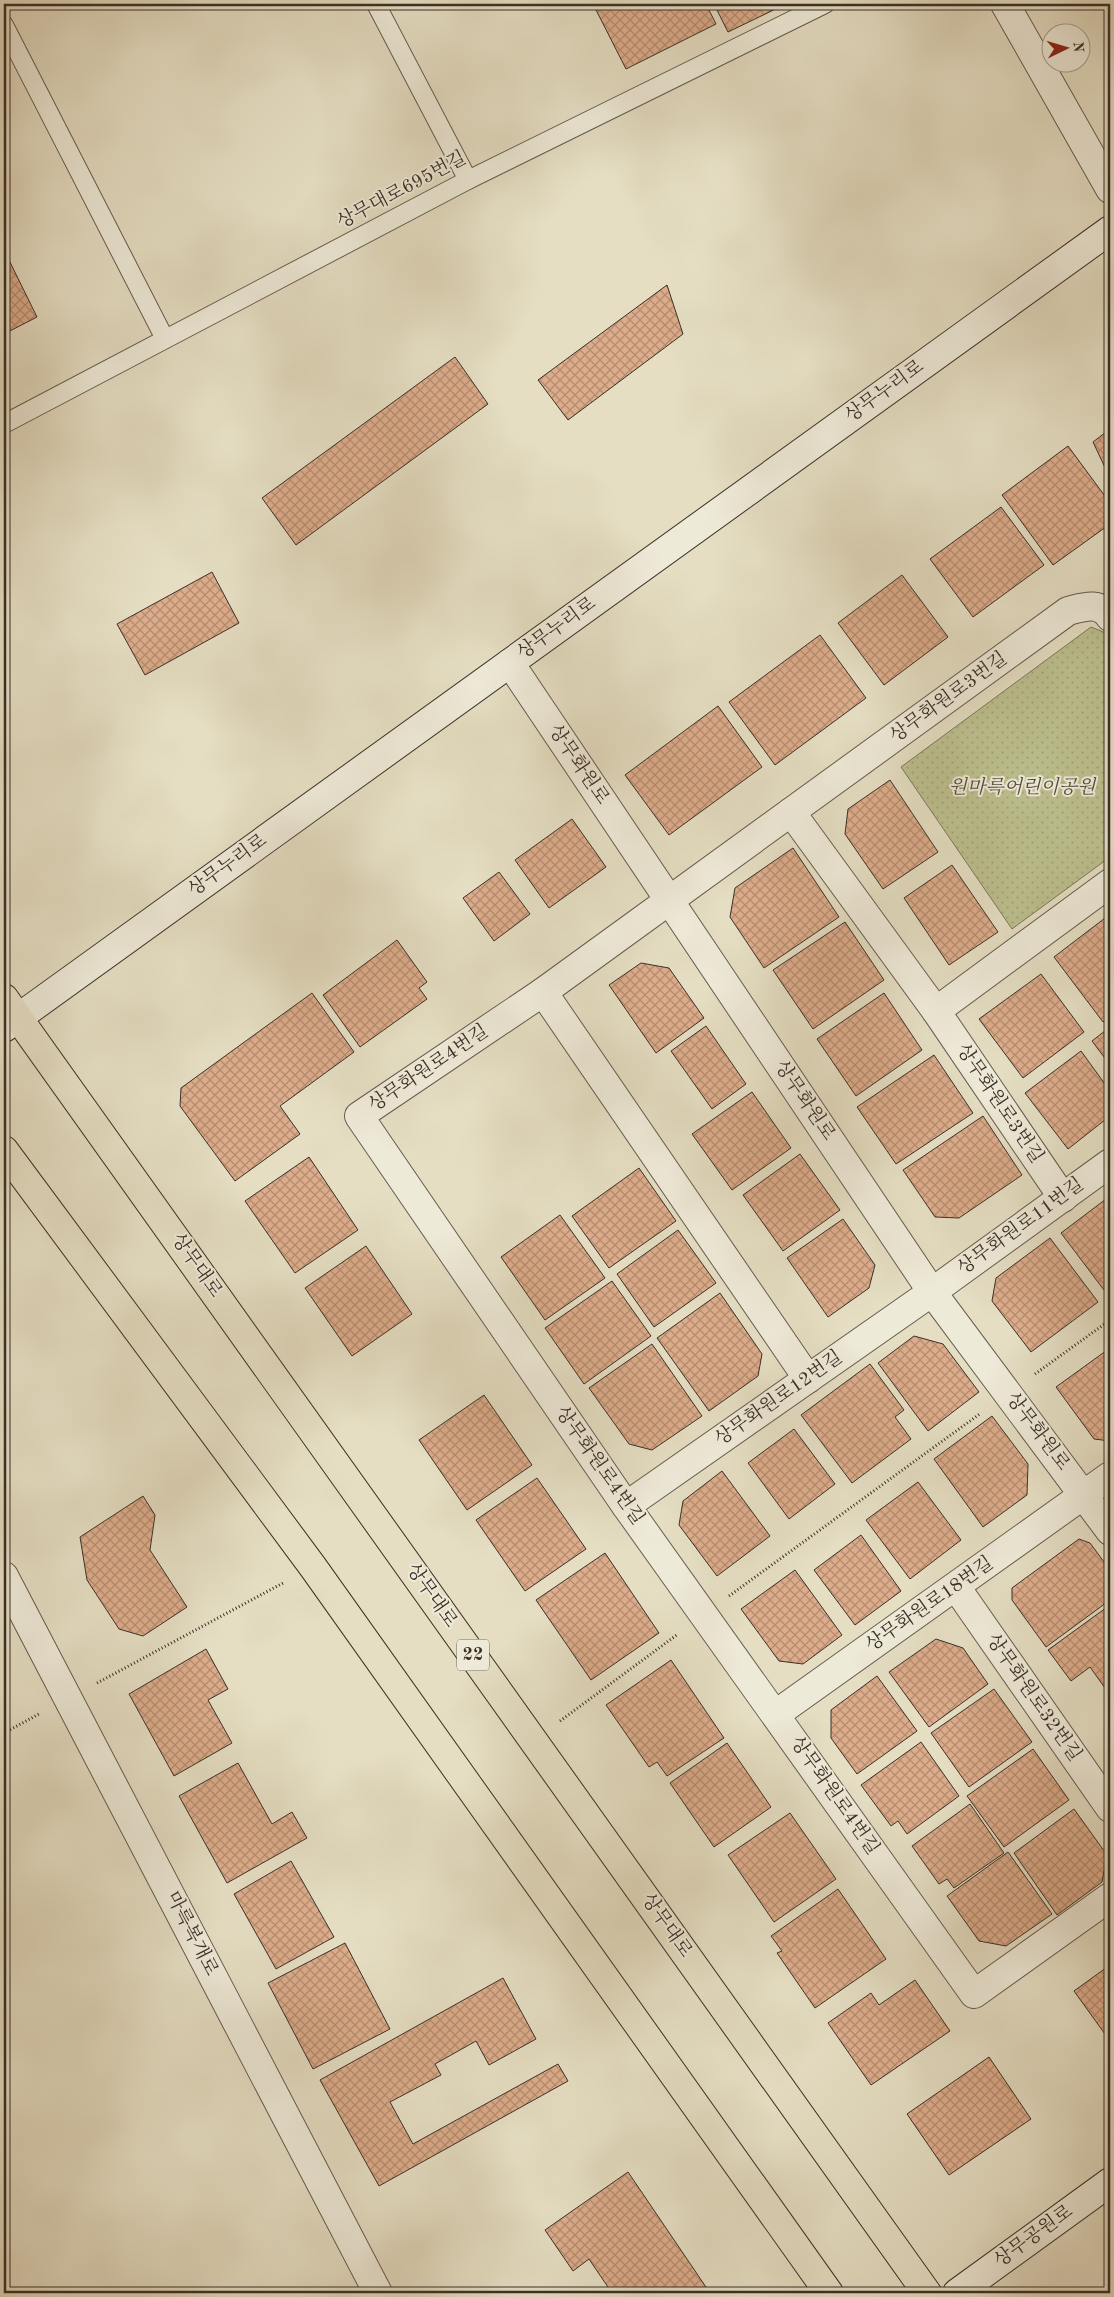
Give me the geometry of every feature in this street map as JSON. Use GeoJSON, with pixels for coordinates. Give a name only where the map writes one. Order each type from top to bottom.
{"type":"FeatureCollection","features":[{"type":"Feature","properties":{"kind":"main road","name":"상무대로"},"geometry":{"type":"LineString","coordinates":[[9,1015],[534,1741],[927,2293]]}},
{"type":"Feature","properties":{"kind":"main road"},"geometry":{"type":"LineString","coordinates":[[4,1150],[313,1567],[829,2293]]}},
{"type":"Feature","properties":{"kind":"street"},"geometry":{"type":"LineString","coordinates":[[1004,4],[1110,189]]}},
{"type":"Feature","properties":{"kind":"street","name":"상무누리로"},"geometry":{"type":"LineString","coordinates":[[9,1015],[510,663],[1110,230]]}},
{"type":"Feature","properties":{"kind":"street","name":"상무화원로3번길"},"geometry":{"type":"LineString","coordinates":[[669,900],[1068,611],[1091,605],[1106,611],[1110,617]]}},
{"type":"Feature","properties":{"kind":"street","name":"상무화원로"},"geometry":{"type":"LineString","coordinates":[[510,663],[932,1292],[1110,1531]]}},
{"type":"Feature","properties":{"kind":"street","name":"상무화원로3번길"},"geometry":{"type":"LineString","coordinates":[[791,812],[936,1011],[1063,1198]]}},
{"type":"Feature","properties":{"kind":"street"},"geometry":{"type":"LineString","coordinates":[[936,1011],[1110,883]]}},
{"type":"Feature","properties":{"kind":"street","name":"상무화원로4번길"},"geometry":{"type":"LineString","coordinates":[[669,900],[543,992],[358,1116],[626,1506],[974,1994],[1110,1897]]}},
{"type":"Feature","properties":{"kind":"street"},"geometry":{"type":"LineString","coordinates":[[543,992],[808,1379]]}},
{"type":"Feature","properties":{"kind":"street","name":"상무화원로11번길"},"geometry":{"type":"LineString","coordinates":[[932,1292],[1110,1163]]}},
{"type":"Feature","properties":{"kind":"street","name":"상무화원로12번길"},"geometry":{"type":"LineString","coordinates":[[626,1506],[932,1292]]}},
{"type":"Feature","properties":{"kind":"street","name":"상무화원로18번길"},"geometry":{"type":"LineString","coordinates":[[776,1714],[1110,1476]]}},
{"type":"Feature","properties":{"kind":"street","name":"마륵복개로"},"geometry":{"type":"LineString","coordinates":[[4,1576],[378,2293]]}},
{"type":"Feature","properties":{"kind":"street","name":"상무화원로32번길"},"geometry":{"type":"LineString","coordinates":[[956,1587],[1110,1808]]}},
{"type":"Feature","properties":{"kind":"street","name":"상무공원로"},"geometry":{"type":"LineString","coordinates":[[958,2293],[1110,2182]]}},
{"type":"Feature","properties":{"kind":"lane"},"geometry":{"type":"LineString","coordinates":[[376,4],[468,180]]}},
{"type":"Feature","properties":{"kind":"lane","name":"상무대로695번길"},"geometry":{"type":"LineString","coordinates":[[4,424],[468,180],[825,4]]}},
{"type":"Feature","properties":{"kind":"lane"},"geometry":{"type":"LineString","coordinates":[[4,24],[165,339]]}},
{"type":"Feature","properties":{"kind":"path"},"geometry":{"type":"LineString","coordinates":[[534,1741],[704,1614],[1110,1320]]}},
{"type":"Feature","properties":{"kind":"path"},"geometry":{"type":"LineString","coordinates":[[4,1732],[69,1699],[313,1567]]}},
{"type":"Feature","properties":{"kind":"green space","name":"원마륵어린이공원"},"geometry":{"type":"Polygon","coordinates":[[[1091,627],[1106,633],[1110,644],[1110,857],[1012,929],[901,767],[1091,627]]]}},
{"type":"Feature","properties":{"kind":"building"},"geometry":{"type":"Polygon","coordinates":[[[593,4],[706,4],[716,24],[626,69],[593,4]]]}},
{"type":"Feature","properties":{"kind":"building"},"geometry":{"type":"Polygon","coordinates":[[[714,4],[786,4],[728,32],[714,4]]]}},
{"type":"Feature","properties":{"kind":"building"},"geometry":{"type":"Polygon","coordinates":[[[4,250],[37,317],[4,334],[4,250]]]}},
{"type":"Feature","properties":{"kind":"building"},"geometry":{"type":"Polygon","coordinates":[[[667,285],[683,334],[568,420],[538,380],[667,285]]]}},
{"type":"Feature","properties":{"kind":"building"},"geometry":{"type":"Polygon","coordinates":[[[455,357],[488,404],[296,545],[262,498],[455,357]]]}},
{"type":"Feature","properties":{"kind":"building"},"geometry":{"type":"Polygon","coordinates":[[[1110,429],[1110,478],[1093,442],[1110,429]]]}},
{"type":"Feature","properties":{"kind":"building"},"geometry":{"type":"Polygon","coordinates":[[[1068,446],[1110,503],[1110,524],[1053,565],[1002,495],[1068,446]]]}},
{"type":"Feature","properties":{"kind":"building"},"geometry":{"type":"Polygon","coordinates":[[[1001,507],[1044,565],[973,617],[930,559],[1001,507]]]}},
{"type":"Feature","properties":{"kind":"building"},"geometry":{"type":"Polygon","coordinates":[[[212,572],[239,623],[145,675],[117,624],[212,572]]]}},
{"type":"Feature","properties":{"kind":"building"},"geometry":{"type":"Polygon","coordinates":[[[902,575],[948,637],[884,685],[838,623],[902,575]]]}},
{"type":"Feature","properties":{"kind":"building"},"geometry":{"type":"Polygon","coordinates":[[[820,635],[866,698],[775,765],[729,702],[820,635]]]}},
{"type":"Feature","properties":{"kind":"building"},"geometry":{"type":"Polygon","coordinates":[[[718,706],[762,767],[669,835],[625,775],[718,706]]]}},
{"type":"Feature","properties":{"kind":"building"},"geometry":{"type":"Polygon","coordinates":[[[890,780],[938,852],[883,889],[845,834],[848,809],[890,780]]]}},
{"type":"Feature","properties":{"kind":"building"},"geometry":{"type":"Polygon","coordinates":[[[572,819],[606,867],[549,908],[515,860],[572,819]]]}},
{"type":"Feature","properties":{"kind":"building"},"geometry":{"type":"Polygon","coordinates":[[[793,848],[839,917],[764,968],[730,917],[735,888],[793,848]]]}},
{"type":"Feature","properties":{"kind":"building"},"geometry":{"type":"Polygon","coordinates":[[[952,865],[998,932],[949,965],[904,898],[952,865]]]}},
{"type":"Feature","properties":{"kind":"building"},"geometry":{"type":"Polygon","coordinates":[[[499,872],[530,914],[494,941],[463,898],[499,872]]]}},
{"type":"Feature","properties":{"kind":"building"},"geometry":{"type":"Polygon","coordinates":[[[1109,915],[1110,1016],[1103,1022],[1054,957],[1109,915]]]}},
{"type":"Feature","properties":{"kind":"building"},"geometry":{"type":"Polygon","coordinates":[[[845,922],[884,980],[813,1029],[773,970],[845,922]]]}},
{"type":"Feature","properties":{"kind":"building"},"geometry":{"type":"Polygon","coordinates":[[[397,940],[427,982],[419,988],[427,999],[360,1047],[323,995],[397,940]]]}},
{"type":"Feature","properties":{"kind":"building"},"geometry":{"type":"Polygon","coordinates":[[[641,963],[669,968],[704,1018],[656,1053],[609,985],[641,963]]]}},
{"type":"Feature","properties":{"kind":"building"},"geometry":{"type":"Polygon","coordinates":[[[1041,974],[1084,1032],[1023,1078],[979,1019],[1041,974]]]}},
{"type":"Feature","properties":{"kind":"building"},"geometry":{"type":"Polygon","coordinates":[[[312,993],[354,1052],[280,1106],[300,1134],[235,1181],[180,1106],[181,1088],[312,993]]]}},
{"type":"Feature","properties":{"kind":"building"},"geometry":{"type":"Polygon","coordinates":[[[884,993],[922,1050],[856,1096],[817,1039],[884,993]]]}},
{"type":"Feature","properties":{"kind":"building"},"geometry":{"type":"Polygon","coordinates":[[[706,1026],[746,1084],[712,1109],[671,1051],[706,1026]]]}},
{"type":"Feature","properties":{"kind":"building"},"geometry":{"type":"Polygon","coordinates":[[[1110,1027],[1110,1065],[1092,1041],[1110,1027]]]}},
{"type":"Feature","properties":{"kind":"building"},"geometry":{"type":"Polygon","coordinates":[[[1081,1051],[1110,1091],[1110,1116],[1068,1149],[1025,1093],[1081,1051]]]}},
{"type":"Feature","properties":{"kind":"building"},"geometry":{"type":"Polygon","coordinates":[[[934,1055],[973,1113],[896,1164],[857,1107],[934,1055]]]}},
{"type":"Feature","properties":{"kind":"building"},"geometry":{"type":"Polygon","coordinates":[[[752,1092],[791,1148],[732,1190],[692,1134],[752,1092]]]}},
{"type":"Feature","properties":{"kind":"building"},"geometry":{"type":"Polygon","coordinates":[[[983,1116],[1022,1175],[959,1218],[935,1217],[903,1170],[983,1116]]]}},
{"type":"Feature","properties":{"kind":"building"},"geometry":{"type":"Polygon","coordinates":[[[800,1154],[840,1210],[783,1251],[743,1195],[800,1154]]]}},
{"type":"Feature","properties":{"kind":"building"},"geometry":{"type":"Polygon","coordinates":[[[309,1157],[358,1230],[295,1273],[245,1201],[309,1157]]]}},
{"type":"Feature","properties":{"kind":"building"},"geometry":{"type":"Polygon","coordinates":[[[639,1168],[676,1221],[609,1268],[572,1216],[639,1168]]]}},
{"type":"Feature","properties":{"kind":"building"},"geometry":{"type":"Polygon","coordinates":[[[1110,1196],[1110,1298],[1061,1233],[1110,1196]]]}},
{"type":"Feature","properties":{"kind":"building"},"geometry":{"type":"Polygon","coordinates":[[[560,1215],[605,1278],[545,1320],[501,1257],[560,1215]]]}},
{"type":"Feature","properties":{"kind":"building"},"geometry":{"type":"Polygon","coordinates":[[[843,1219],[875,1265],[869,1288],[828,1317],[787,1258],[843,1219]]]}},
{"type":"Feature","properties":{"kind":"building"},"geometry":{"type":"Polygon","coordinates":[[[678,1230],[716,1283],[654,1327],[617,1274],[678,1230]]]}},
{"type":"Feature","properties":{"kind":"building"},"geometry":{"type":"Polygon","coordinates":[[[1050,1238],[1098,1302],[1031,1352],[992,1301],[996,1278],[1050,1238]]]}},
{"type":"Feature","properties":{"kind":"building"},"geometry":{"type":"Polygon","coordinates":[[[366,1246],[412,1314],[352,1356],[305,1288],[366,1246]]]}},
{"type":"Feature","properties":{"kind":"building"},"geometry":{"type":"Polygon","coordinates":[[[612,1281],[651,1336],[584,1384],[545,1328],[612,1281]]]}},
{"type":"Feature","properties":{"kind":"building"},"geometry":{"type":"Polygon","coordinates":[[[720,1293],[762,1354],[758,1376],[709,1411],[657,1338],[720,1293]]]}},
{"type":"Feature","properties":{"kind":"building"},"geometry":{"type":"Polygon","coordinates":[[[914,1336],[943,1344],[979,1392],[928,1431],[878,1363],[914,1336]]]}},
{"type":"Feature","properties":{"kind":"building"},"geometry":{"type":"Polygon","coordinates":[[[652,1344],[702,1416],[652,1450],[629,1444],[589,1388],[652,1344]]]}},
{"type":"Feature","properties":{"kind":"building"},"geometry":{"type":"Polygon","coordinates":[[[1110,1348],[1110,1441],[1094,1439],[1056,1387],[1110,1348]]]}},
{"type":"Feature","properties":{"kind":"building"},"geometry":{"type":"Polygon","coordinates":[[[870,1364],[904,1410],[895,1417],[911,1439],[852,1483],[801,1415],[870,1364]]]}},
{"type":"Feature","properties":{"kind":"building"},"geometry":{"type":"Polygon","coordinates":[[[484,1395],[532,1465],[467,1510],[419,1440],[484,1395]]]}},
{"type":"Feature","properties":{"kind":"building"},"geometry":{"type":"Polygon","coordinates":[[[992,1416],[1028,1464],[1027,1495],[983,1527],[934,1459],[992,1416]]]}},
{"type":"Feature","properties":{"kind":"building"},"geometry":{"type":"Polygon","coordinates":[[[794,1429],[835,1484],[789,1519],[748,1463],[794,1429]]]}},
{"type":"Feature","properties":{"kind":"building"},"geometry":{"type":"Polygon","coordinates":[[[722,1471],[770,1536],[717,1576],[679,1525],[683,1501],[722,1471]]]}},
{"type":"Feature","properties":{"kind":"building"},"geometry":{"type":"Polygon","coordinates":[[[537,1478],[586,1549],[525,1591],[476,1520],[537,1478]]]}},
{"type":"Feature","properties":{"kind":"building"},"geometry":{"type":"Polygon","coordinates":[[[918,1482],[961,1540],[910,1579],[866,1520],[918,1482]]]}},
{"type":"Feature","properties":{"kind":"building"},"geometry":{"type":"Polygon","coordinates":[[[143,1496],[155,1515],[150,1550],[187,1607],[143,1636],[119,1629],[87,1580],[80,1537],[143,1496]]]}},
{"type":"Feature","properties":{"kind":"building"},"geometry":{"type":"Polygon","coordinates":[[[861,1535],[901,1591],[855,1625],[814,1570],[861,1535]]]}},
{"type":"Feature","properties":{"kind":"building"},"geometry":{"type":"Polygon","coordinates":[[[1079,1539],[1090,1543],[1110,1570],[1110,1600],[1046,1647],[1012,1600],[1012,1588],[1079,1539]]]}},
{"type":"Feature","properties":{"kind":"building"},"geometry":{"type":"Polygon","coordinates":[[[605,1553],[659,1633],[591,1680],[536,1600],[605,1553]]]}},
{"type":"Feature","properties":{"kind":"building"},"geometry":{"type":"Polygon","coordinates":[[[795,1570],[842,1635],[803,1664],[779,1661],[741,1609],[795,1570]]]}},
{"type":"Feature","properties":{"kind":"building"},"geometry":{"type":"Polygon","coordinates":[[[1110,1605],[1110,1695],[1090,1667],[1071,1681],[1048,1650],[1110,1605]]]}},
{"type":"Feature","properties":{"kind":"building"},"geometry":{"type":"Polygon","coordinates":[[[936,1639],[963,1648],[988,1684],[929,1727],[889,1672],[936,1639]]]}},
{"type":"Feature","properties":{"kind":"building"},"geometry":{"type":"Polygon","coordinates":[[[206,1649],[228,1689],[208,1700],[232,1743],[174,1776],[129,1694],[206,1649]]]}},
{"type":"Feature","properties":{"kind":"building"},"geometry":{"type":"Polygon","coordinates":[[[671,1660],[724,1738],[667,1776],[657,1762],[649,1767],[606,1705],[671,1660]]]}},
{"type":"Feature","properties":{"kind":"building"},"geometry":{"type":"Polygon","coordinates":[[[877,1676],[917,1731],[857,1774],[831,1738],[831,1710],[877,1676]]]}},
{"type":"Feature","properties":{"kind":"building"},"geometry":{"type":"Polygon","coordinates":[[[994,1689],[1032,1742],[969,1787],[931,1733],[994,1689]]]}},
{"type":"Feature","properties":{"kind":"building"},"geometry":{"type":"Polygon","coordinates":[[[921,1742],[959,1796],[907,1834],[898,1821],[891,1826],[861,1785],[921,1742]]]}},
{"type":"Feature","properties":{"kind":"building"},"geometry":{"type":"Polygon","coordinates":[[[727,1743],[771,1807],[714,1847],[670,1783],[727,1743]]]}},
{"type":"Feature","properties":{"kind":"building"},"geometry":{"type":"Polygon","coordinates":[[[1033,1749],[1069,1800],[1004,1847],[967,1796],[1033,1749]]]}},
{"type":"Feature","properties":{"kind":"building"},"geometry":{"type":"Polygon","coordinates":[[[238,1763],[272,1824],[292,1812],[307,1838],[227,1883],[179,1796],[238,1763]]]}},
{"type":"Feature","properties":{"kind":"building"},"geometry":{"type":"Polygon","coordinates":[[[970,1804],[1004,1853],[954,1888],[947,1879],[939,1884],[912,1846],[970,1804]]]}},
{"type":"Feature","properties":{"kind":"building"},"geometry":{"type":"Polygon","coordinates":[[[1074,1809],[1107,1855],[1102,1882],[1057,1915],[1014,1853],[1074,1809]]]}},
{"type":"Feature","properties":{"kind":"building"},"geometry":{"type":"Polygon","coordinates":[[[790,1813],[836,1879],[774,1922],[728,1855],[790,1813]]]}},
{"type":"Feature","properties":{"kind":"building"},"geometry":{"type":"Polygon","coordinates":[[[1008,1852],[1052,1914],[1006,1946],[979,1941],[947,1896],[1008,1852]]]}},
{"type":"Feature","properties":{"kind":"building"},"geometry":{"type":"Polygon","coordinates":[[[291,1861],[334,1937],[276,1969],[234,1894],[291,1861]]]}},
{"type":"Feature","properties":{"kind":"building"},"geometry":{"type":"Polygon","coordinates":[[[838,1889],[886,1959],[815,2008],[777,1953],[782,1951],[771,1936],[838,1889]]]}},
{"type":"Feature","properties":{"kind":"building"},"geometry":{"type":"Polygon","coordinates":[[[345,1943],[390,2029],[313,2069],[268,1983],[345,1943]]]}},
{"type":"Feature","properties":{"kind":"building"},"geometry":{"type":"Polygon","coordinates":[[[1110,1965],[1110,2041],[1074,1991],[1110,1965]]]}},
{"type":"Feature","properties":{"kind":"building"},"geometry":{"type":"Polygon","coordinates":[[[503,1978],[536,2039],[489,2065],[476,2041],[435,2064],[441,2075],[390,2102],[413,2144],[558,2064],[568,2081],[379,2186],[320,2080],[503,1978]]]}},
{"type":"Feature","properties":{"kind":"building"},"geometry":{"type":"Polygon","coordinates":[[[915,1980],[950,2031],[871,2085],[828,2023],[871,1993],[879,2005],[915,1980]]]}},
{"type":"Feature","properties":{"kind":"building"},"geometry":{"type":"Polygon","coordinates":[[[989,2057],[1031,2119],[949,2175],[907,2114],[989,2057]]]}},
{"type":"Feature","properties":{"kind":"building"},"geometry":{"type":"Polygon","coordinates":[[[628,2172],[710,2293],[612,2293],[589,2259],[573,2271],[545,2230],[628,2172]]]}}]}
